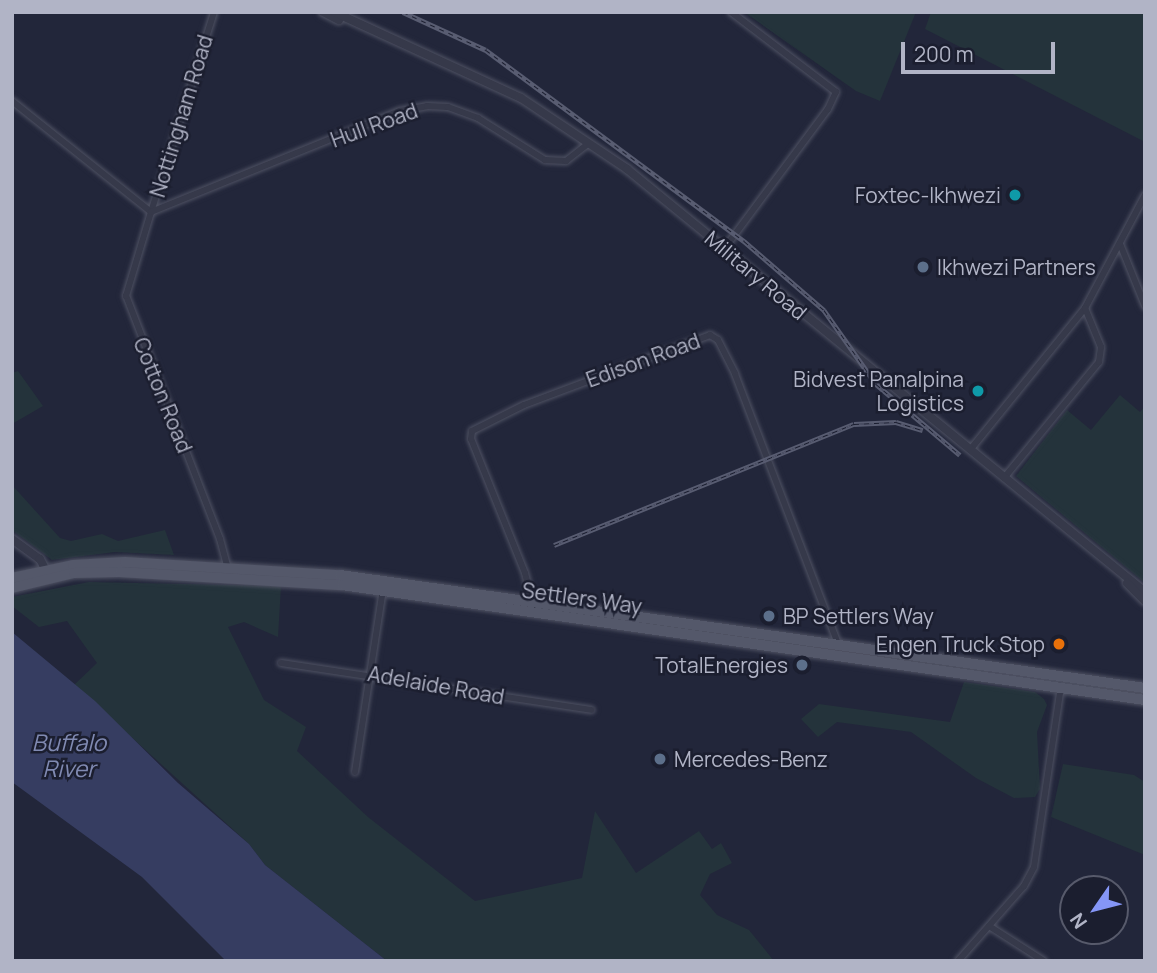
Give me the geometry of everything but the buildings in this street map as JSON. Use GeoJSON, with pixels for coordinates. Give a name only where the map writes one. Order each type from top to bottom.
{"type":"FeatureCollection","features":[{"type":"Feature","properties":{"kind":"main road","name":"Settlers Way"},"geometry":{"type":"LineString","coordinates":[[12,578],[26,579],[47,574],[228,572],[383,584],[838,656],[1145,700]]}},
{"type":"Feature","properties":{"kind":"main road","name":"Settlers Way"},"geometry":{"type":"LineString","coordinates":[[12,588],[26,579]]}},
{"type":"Feature","properties":{"kind":"main road","name":"Settlers Way"},"geometry":{"type":"LineString","coordinates":[[533,606],[840,644],[1145,688]]}},
{"type":"Feature","properties":{"kind":"street","name":"Nottingham Road"},"geometry":{"type":"LineString","coordinates":[[12,101],[151,212],[214,12]]}},
{"type":"Feature","properties":{"kind":"street","name":"Military Road"},"geometry":{"type":"LineString","coordinates":[[323,12],[362,26]]}},
{"type":"Feature","properties":{"kind":"street","name":"Military Road"},"geometry":{"type":"LineString","coordinates":[[334,12],[520,98],[589,143],[724,249],[1145,592]]}},
{"type":"Feature","properties":{"kind":"street"},"geometry":{"type":"LineString","coordinates":[[724,249],[824,115],[835,92],[731,12]]}},
{"type":"Feature","properties":{"kind":"street","name":"Hull Road"},"geometry":{"type":"LineString","coordinates":[[151,212],[400,111],[427,106],[448,107],[478,118],[545,160],[566,161],[589,143]]}},
{"type":"Feature","properties":{"kind":"street"},"geometry":{"type":"LineString","coordinates":[[970,450],[1086,308],[1141,210],[1145,195]]}},
{"type":"Feature","properties":{"kind":"street","name":"Cotton Road"},"geometry":{"type":"LineString","coordinates":[[151,212],[126,296],[228,572]]}},
{"type":"Feature","properties":{"kind":"street"},"geometry":{"type":"LineString","coordinates":[[1120,244],[1145,306]]}},
{"type":"Feature","properties":{"kind":"street"},"geometry":{"type":"LineString","coordinates":[[1004,478],[1099,362],[1101,347],[1086,308]]}},
{"type":"Feature","properties":{"kind":"street","name":"Edison Road"},"geometry":{"type":"LineString","coordinates":[[533,606],[471,439],[472,430],[524,405],[710,335],[718,340],[736,376],[840,644]]}},
{"type":"Feature","properties":{"kind":"street"},"geometry":{"type":"LineString","coordinates":[[12,539],[31,551],[47,574]]}},
{"type":"Feature","properties":{"kind":"street","name":"Military Road"},"geometry":{"type":"LineString","coordinates":[[1119,573],[1145,601]]}},
{"type":"Feature","properties":{"kind":"street"},"geometry":{"type":"LineString","coordinates":[[355,772],[383,584]]}},
{"type":"Feature","properties":{"kind":"street"},"geometry":{"type":"LineString","coordinates":[[838,656],[840,644]]}},
{"type":"Feature","properties":{"kind":"street","name":"Adelaide Road"},"geometry":{"type":"LineString","coordinates":[[281,663],[591,710]]}},
{"type":"Feature","properties":{"kind":"street"},"geometry":{"type":"LineString","coordinates":[[958,961],[1024,886],[1034,867],[1062,677]]}},
{"type":"Feature","properties":{"kind":"street"},"geometry":{"type":"LineString","coordinates":[[989,926],[1044,961]]}},
{"type":"Feature","properties":{"kind":"shaded area"},"geometry":{"type":"Polygon","coordinates":[[[744,12],[916,12],[880,101],[856,91],[744,12]]]}},
{"type":"Feature","properties":{"kind":"shaded area"},"geometry":{"type":"Polygon","coordinates":[[[931,12],[1145,12],[1145,142],[925,29],[931,12]]]}},
{"type":"Feature","properties":{"kind":"shaded area"},"geometry":{"type":"Polygon","coordinates":[[[18,371],[43,406],[12,424],[12,373],[18,371]]]}},
{"type":"Feature","properties":{"kind":"shaded area"},"geometry":{"type":"Polygon","coordinates":[[[1120,395],[1140,412],[1145,406],[1145,583],[1016,476],[1067,410],[1091,430],[1120,395]]]}},
{"type":"Feature","properties":{"kind":"shaded area"},"geometry":{"type":"Polygon","coordinates":[[[12,485],[60,538],[71,541],[102,534],[118,541],[165,530],[174,555],[115,552],[52,560],[12,530],[12,485]]]}},
{"type":"Feature","properties":{"kind":"shaded area"},"geometry":{"type":"Polygon","coordinates":[[[89,582],[281,586],[278,637],[244,622],[228,627],[264,700],[306,727],[297,751],[368,817],[475,901],[582,878],[595,811],[636,873],[699,831],[712,849],[721,843],[732,863],[710,874],[700,895],[717,915],[749,930],[774,961],[387,961],[265,865],[249,844],[74,685],[97,663],[67,621],[39,627],[12,606],[12,597],[89,582]]]}},
{"type":"Feature","properties":{"kind":"shaded area"},"geometry":{"type":"Polygon","coordinates":[[[964,682],[1035,692],[1044,699],[1047,705],[1037,732],[1040,789],[1035,797],[1014,798],[976,778],[911,732],[837,722],[818,737],[801,719],[819,704],[950,722],[964,682]]]}},
{"type":"Feature","properties":{"kind":"shaded area"},"geometry":{"type":"Polygon","coordinates":[[[1063,764],[1134,775],[1145,782],[1145,855],[1051,817],[1063,764]]]}},
{"type":"Feature","properties":{"kind":"water","name":"Buffalo River"},"geometry":{"type":"Polygon","coordinates":[[[12,632],[95,701],[178,783],[249,844],[265,865],[387,961],[226,961],[142,877],[12,782],[12,632]]]}},
{"type":"Feature","properties":{"kind":"railway"},"geometry":{"type":"LineString","coordinates":[[403,12],[486,50],[744,241],[824,310],[876,384],[960,455]]}},
{"type":"Feature","properties":{"kind":"railway"},"geometry":{"type":"LineString","coordinates":[[554,545],[854,424],[896,422],[923,430]]}},
{"type":"Feature","properties":{"kind":"place","name":"Foxtec-Ikhwezi"},"geometry":{"type":"Point","coordinates":[1015,195]}},
{"type":"Feature","properties":{"kind":"place","name":"Ikhwezi Partners"},"geometry":{"type":"Point","coordinates":[923,267]}},
{"type":"Feature","properties":{"kind":"place","name":"Bidvest Panalpina Logistics"},"geometry":{"type":"Point","coordinates":[978,391]}},
{"type":"Feature","properties":{"kind":"place","name":"BP Settlers Way"},"geometry":{"type":"Point","coordinates":[769,616]}},
{"type":"Feature","properties":{"kind":"place","name":"Engen Truck Stop"},"geometry":{"type":"Point","coordinates":[1059,644]}},
{"type":"Feature","properties":{"kind":"place","name":"TotalEnergies"},"geometry":{"type":"Point","coordinates":[802,665]}},
{"type":"Feature","properties":{"kind":"place","name":"Mercedes-Benz"},"geometry":{"type":"Point","coordinates":[660,759]}}]}
